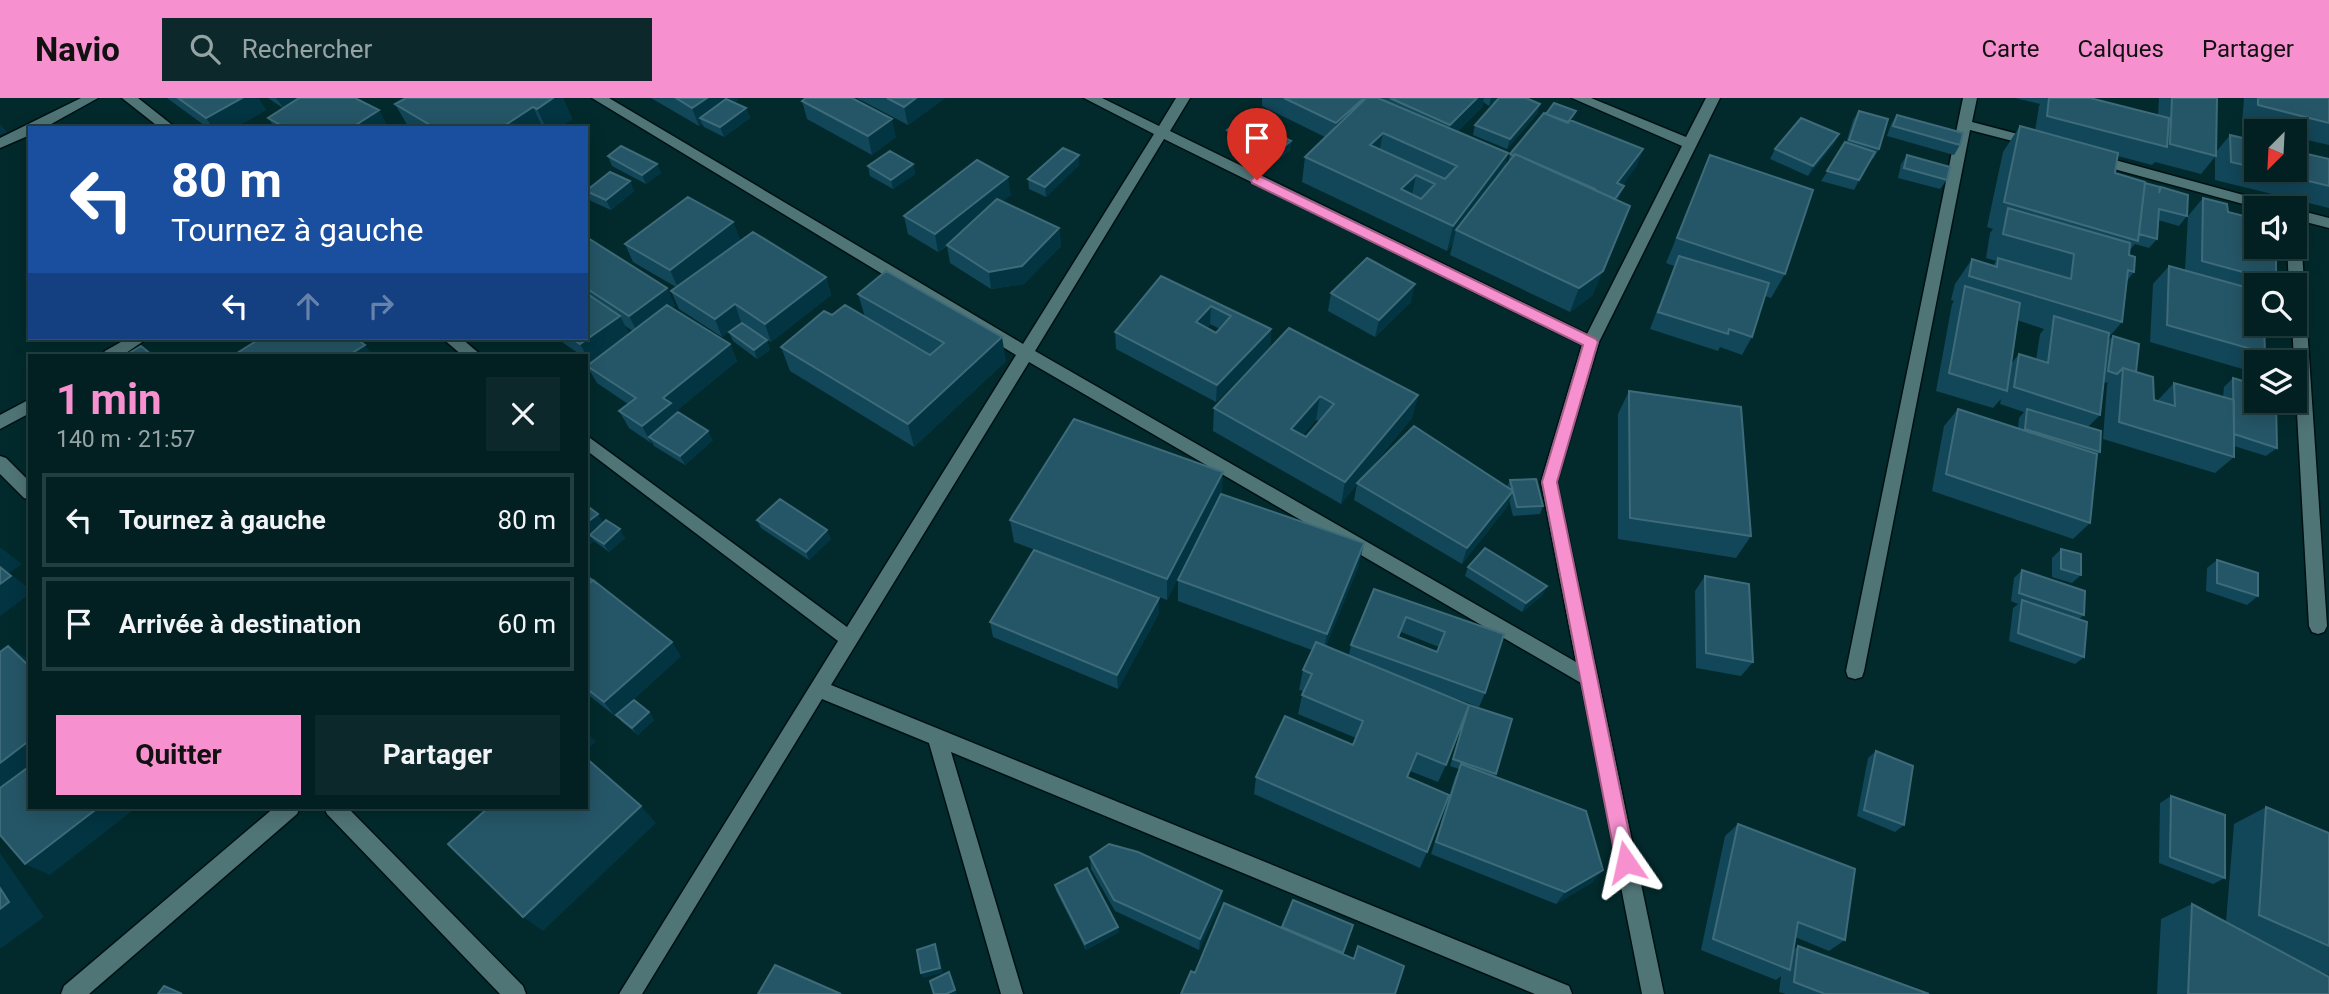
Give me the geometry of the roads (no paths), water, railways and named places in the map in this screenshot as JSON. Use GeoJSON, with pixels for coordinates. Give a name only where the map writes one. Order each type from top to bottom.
{"type":"FeatureCollection","features":[{"type":"Feature","properties":{"kind":"street"},"geometry":{"type":"LineString","coordinates":[[37,126],[91,98]]}},
{"type":"Feature","properties":{"kind":"street"},"geometry":{"type":"LineString","coordinates":[[129,98],[167,126]]}},
{"type":"Feature","properties":{"kind":"street"},"geometry":{"type":"LineString","coordinates":[[599,98],[1026,352],[1588,678]]}},
{"type":"Feature","properties":{"kind":"street"},"geometry":{"type":"LineString","coordinates":[[1091,98],[1591,342]]}},
{"type":"Feature","properties":{"kind":"street"},"geometry":{"type":"LineString","coordinates":[[630,994],[1184,98]]}},
{"type":"Feature","properties":{"kind":"street"},"geometry":{"type":"LineString","coordinates":[[1579,98],[1690,144]]}},
{"type":"Feature","properties":{"kind":"street"},"geometry":{"type":"LineString","coordinates":[[1653,994],[1549,482],[1591,342],[1713,98]]}},
{"type":"Feature","properties":{"kind":"street"},"geometry":{"type":"LineString","coordinates":[[1855,671],[1970,98]]}},
{"type":"Feature","properties":{"kind":"street"},"geometry":{"type":"LineString","coordinates":[[1965,124],[2046,146]]}},
{"type":"Feature","properties":{"kind":"street"},"geometry":{"type":"LineString","coordinates":[[0,144],[28,130]]}},
{"type":"Feature","properties":{"kind":"street"},"geometry":{"type":"LineString","coordinates":[[2073,153],[2244,200]]}},
{"type":"Feature","properties":{"kind":"street"},"geometry":{"type":"LineString","coordinates":[[2307,217],[2329,223]]}},
{"type":"Feature","properties":{"kind":"street"},"geometry":{"type":"LineString","coordinates":[[2295,259],[2318,626]]}},
{"type":"Feature","properties":{"kind":"street"},"geometry":{"type":"LineString","coordinates":[[113,354],[137,340]]}},
{"type":"Feature","properties":{"kind":"street"},"geometry":{"type":"LineString","coordinates":[[453,340],[472,354]]}},
{"type":"Feature","properties":{"kind":"street"},"geometry":{"type":"LineString","coordinates":[[0,423],[28,406]]}},
{"type":"Feature","properties":{"kind":"street"},"geometry":{"type":"LineString","coordinates":[[588,443],[849,639]]}},
{"type":"Feature","properties":{"kind":"street"},"geometry":{"type":"LineString","coordinates":[[0,463],[28,491]]}},
{"type":"Feature","properties":{"kind":"street"},"geometry":{"type":"LineString","coordinates":[[818,689],[1561,994]]}},
{"type":"Feature","properties":{"kind":"street"},"geometry":{"type":"LineString","coordinates":[[937,737],[1012,994]]}},
{"type":"Feature","properties":{"kind":"street"},"geometry":{"type":"LineString","coordinates":[[72,994],[288,809]]}},
{"type":"Feature","properties":{"kind":"street"},"geometry":{"type":"LineString","coordinates":[[336,809],[515,994]]}}]}
